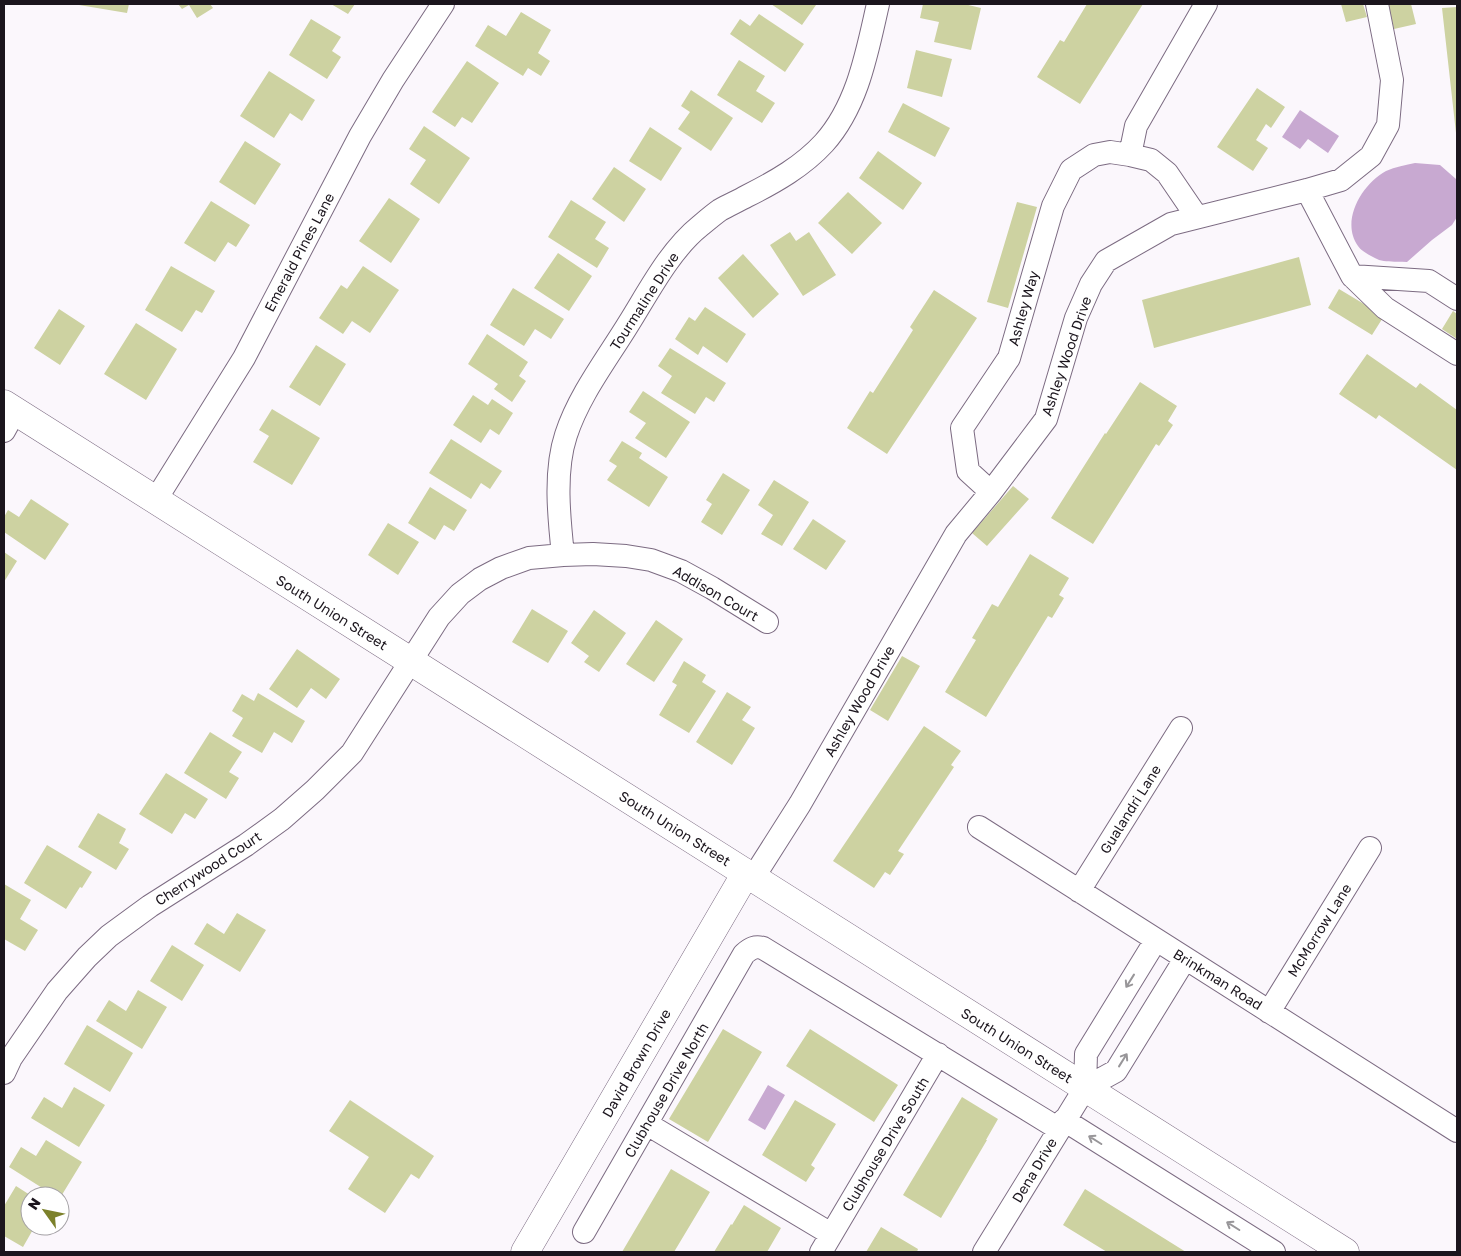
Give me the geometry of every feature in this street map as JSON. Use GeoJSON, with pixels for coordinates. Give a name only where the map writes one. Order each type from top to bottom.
{"type":"FeatureCollection","features":[{"type":"Feature","properties":{"kind":"street","name":"Emerald Pines Lane"},"geometry":{"type":"LineString","coordinates":[[155,501],[244,358],[360,136],[393,80],[443,4]]}},
{"type":"Feature","properties":{"kind":"street","name":"Tourmaline Drive"},"geometry":{"type":"LineString","coordinates":[[563,555],[559,511],[561,464],[566,436],[589,387],[672,255],[697,228],[720,210],[797,167],[824,142],[845,113],[856,90],[878,4]]}},
{"type":"Feature","properties":{"kind":"street"},"geometry":{"type":"LineString","coordinates":[[1130,155],[1136,126],[1206,4]]}},
{"type":"Feature","properties":{"kind":"street","name":"Ashley Wood Drive"},"geometry":{"type":"LineString","coordinates":[[749,875],[800,804],[956,534],[992,492],[1046,419],[1076,318],[1091,284],[1106,261],[1171,224],[1341,180],[1371,156],[1388,125],[1392,80],[1377,4]]}},
{"type":"Feature","properties":{"kind":"street","name":"Ashley Way"},"geometry":{"type":"LineString","coordinates":[[992,492],[968,471],[962,428],[1009,358],[1053,206],[1071,170],[1094,155],[1110,152],[1151,160],[1167,173],[1197,217]]}},
{"type":"Feature","properties":{"kind":"street"},"geometry":{"type":"LineString","coordinates":[[1307,190],[1352,276],[1385,308],[1457,354]]}},
{"type":"Feature","properties":{"kind":"street"},"geometry":{"type":"LineString","coordinates":[[1352,276],[1429,281],[1457,299]]}},
{"type":"Feature","properties":{"kind":"street","name":"South Union Street"},"geometry":{"type":"LineString","coordinates":[[7,415],[155,501],[1345,1252]]}},
{"type":"Feature","properties":{"kind":"street","name":"Addison Court"},"geometry":{"type":"LineString","coordinates":[[410,661],[439,617],[460,594],[480,579],[501,568],[530,558],[593,554],[651,560],[681,571],[767,622]]}},
{"type":"Feature","properties":{"kind":"street","name":"Cherrywood Court"},"geometry":{"type":"LineString","coordinates":[[4,1073],[57,991],[87,957],[109,936],[150,906],[246,845],[282,819],[315,790],[352,753],[410,661]]}},
{"type":"Feature","properties":{"kind":"street","name":"Gualandri Lane"},"geometry":{"type":"LineString","coordinates":[[1079,891],[1181,728]]}},
{"type":"Feature","properties":{"kind":"street","name":"Brinkman Road"},"geometry":{"type":"LineString","coordinates":[[979,826],[1457,1131]]}},
{"type":"Feature","properties":{"kind":"street","name":"McMorrow Lane"},"geometry":{"type":"LineString","coordinates":[[1269,1012],[1370,848]]}},
{"type":"Feature","properties":{"kind":"street","name":"David Brown Drive"},"geometry":{"type":"LineString","coordinates":[[525,1252],[749,875]]}},
{"type":"Feature","properties":{"kind":"street"},"geometry":{"type":"LineString","coordinates":[[1085,1088],[1086,1054],[1156,940]]}},
{"type":"Feature","properties":{"kind":"street","name":"Clubhouse Drive North"},"geometry":{"type":"LineString","coordinates":[[584,1232],[744,954],[750,949],[757,946],[763,948],[938,1054]]}},
{"type":"Feature","properties":{"kind":"street"},"geometry":{"type":"LineString","coordinates":[[1085,1088],[1116,1071],[1185,958]]}},
{"type":"Feature","properties":{"kind":"street"},"geometry":{"type":"LineString","coordinates":[[938,1054],[1062,1124],[1274,1252]]}},
{"type":"Feature","properties":{"kind":"street","name":"Clubhouse Drive South"},"geometry":{"type":"LineString","coordinates":[[647,1124],[734,1176],[826,1243],[938,1054]]}},
{"type":"Feature","properties":{"kind":"street","name":"Dena Drive"},"geometry":{"type":"LineString","coordinates":[[984,1252],[1085,1088]]}},
{"type":"Feature","properties":{"kind":"shaded area"},"geometry":{"type":"Polygon","coordinates":[[[1300,110],[1339,136],[1328,153],[1308,139],[1300,149],[1282,137],[1300,110]]]}},
{"type":"Feature","properties":{"kind":"shaded area"},"geometry":{"type":"Polygon","coordinates":[[[1415,163],[1440,165],[1456,179],[1457,217],[1452,225],[1407,262],[1380,260],[1361,250],[1353,236],[1351,226],[1356,204],[1377,177],[1386,171],[1415,163]]]}},
{"type":"Feature","properties":{"kind":"shaded area"},"geometry":{"type":"Polygon","coordinates":[[[768,1085],[785,1095],[765,1130],[748,1120],[768,1085]]]}},
{"type":"Feature","properties":{"kind":"building"},"geometry":{"type":"Polygon","coordinates":[[[79,4],[129,4],[127,13],[79,4]]]}},
{"type":"Feature","properties":{"kind":"building"},"geometry":{"type":"Polygon","coordinates":[[[178,4],[210,4],[213,8],[197,18],[189,5],[182,9],[178,4]]]}},
{"type":"Feature","properties":{"kind":"building"},"geometry":{"type":"Polygon","coordinates":[[[331,4],[355,4],[348,14],[331,4]]]}},
{"type":"Feature","properties":{"kind":"building"},"geometry":{"type":"Polygon","coordinates":[[[771,4],[815,4],[816,5],[802,25],[771,4]]]}},
{"type":"Feature","properties":{"kind":"building"},"geometry":{"type":"Polygon","coordinates":[[[923,4],[964,4],[981,8],[971,50],[934,42],[939,22],[920,18],[923,4]]]}},
{"type":"Feature","properties":{"kind":"building"},"geometry":{"type":"Polygon","coordinates":[[[1087,4],[1143,4],[1080,104],[1037,77],[1060,40],[1064,42],[1087,4]]]}},
{"type":"Feature","properties":{"kind":"building"},"geometry":{"type":"Polygon","coordinates":[[[1341,4],[1363,4],[1367,17],[1346,22],[1341,4]]]}},
{"type":"Feature","properties":{"kind":"building"},"geometry":{"type":"Polygon","coordinates":[[[1388,4],[1411,4],[1416,24],[1394,29],[1388,4]]]}},
{"type":"Feature","properties":{"kind":"building"},"geometry":{"type":"Polygon","coordinates":[[[1457,7],[1457,133],[1456,133],[1442,8],[1457,7]]]}},
{"type":"Feature","properties":{"kind":"building"},"geometry":{"type":"Polygon","coordinates":[[[521,12],[551,30],[538,53],[550,61],[541,76],[528,68],[523,76],[475,46],[488,25],[506,36],[521,12]]]}},
{"type":"Feature","properties":{"kind":"building"},"geometry":{"type":"Polygon","coordinates":[[[759,14],[804,44],[785,72],[730,34],[740,19],[750,26],[759,14]]]}},
{"type":"Feature","properties":{"kind":"building"},"geometry":{"type":"Polygon","coordinates":[[[311,19],[341,37],[332,51],[341,57],[327,79],[289,55],[311,19]]]}},
{"type":"Feature","properties":{"kind":"building"},"geometry":{"type":"Polygon","coordinates":[[[916,50],[952,59],[942,97],[907,88],[916,50]]]}},
{"type":"Feature","properties":{"kind":"building"},"geometry":{"type":"Polygon","coordinates":[[[739,60],[765,76],[756,91],[775,103],[762,123],[717,95],[739,60]]]}},
{"type":"Feature","properties":{"kind":"building"},"geometry":{"type":"Polygon","coordinates":[[[467,61],[499,83],[472,123],[462,117],[455,127],[432,112],[467,61]]]}},
{"type":"Feature","properties":{"kind":"building"},"geometry":{"type":"Polygon","coordinates":[[[269,71],[315,100],[302,121],[290,113],[274,138],[240,116],[269,71]]]}},
{"type":"Feature","properties":{"kind":"building"},"geometry":{"type":"Polygon","coordinates":[[[1257,88],[1285,107],[1271,128],[1266,124],[1256,140],[1268,148],[1253,171],[1217,147],[1257,88]]]}},
{"type":"Feature","properties":{"kind":"building"},"geometry":{"type":"Polygon","coordinates":[[[691,90],[733,118],[711,151],[678,129],[690,112],[681,106],[691,90]]]}},
{"type":"Feature","properties":{"kind":"building"},"geometry":{"type":"Polygon","coordinates":[[[903,103],[950,128],[935,157],[888,132],[903,103]]]}},
{"type":"Feature","properties":{"kind":"building"},"geometry":{"type":"Polygon","coordinates":[[[424,126],[470,158],[439,204],[410,184],[426,160],[409,149],[424,126]]]}},
{"type":"Feature","properties":{"kind":"building"},"geometry":{"type":"Polygon","coordinates":[[[650,127],[682,148],[661,181],[629,161],[650,127]]]}},
{"type":"Feature","properties":{"kind":"building"},"geometry":{"type":"Polygon","coordinates":[[[245,141],[281,164],[255,205],[219,182],[245,141]]]}},
{"type":"Feature","properties":{"kind":"building"},"geometry":{"type":"Polygon","coordinates":[[[878,151],[922,183],[903,210],[859,178],[878,151]]]}},
{"type":"Feature","properties":{"kind":"building"},"geometry":{"type":"Polygon","coordinates":[[[614,167],[646,189],[624,222],[592,199],[614,167]]]}},
{"type":"Feature","properties":{"kind":"building"},"geometry":{"type":"Polygon","coordinates":[[[848,192],[882,223],[852,254],[818,223],[848,192]]]}},
{"type":"Feature","properties":{"kind":"building"},"geometry":{"type":"Polygon","coordinates":[[[389,198],[420,219],[391,263],[359,241],[389,198]]]}},
{"type":"Feature","properties":{"kind":"building"},"geometry":{"type":"Polygon","coordinates":[[[571,200],[606,222],[595,239],[609,248],[597,268],[548,237],[571,200]]]}},
{"type":"Feature","properties":{"kind":"building"},"geometry":{"type":"Polygon","coordinates":[[[211,201],[250,225],[236,247],[228,242],[215,262],[184,243],[211,201]]]}},
{"type":"Feature","properties":{"kind":"building"},"geometry":{"type":"Polygon","coordinates":[[[1017,202],[1037,207],[1008,308],[987,302],[1017,202]]]}},
{"type":"Feature","properties":{"kind":"building"},"geometry":{"type":"Polygon","coordinates":[[[790,232],[796,241],[809,232],[836,275],[803,296],[770,245],[790,232]]]}},
{"type":"Feature","properties":{"kind":"building"},"geometry":{"type":"Polygon","coordinates":[[[558,253],[592,276],[569,311],[534,288],[558,253]]]}},
{"type":"Feature","properties":{"kind":"building"},"geometry":{"type":"Polygon","coordinates":[[[743,254],[779,294],[753,318],[718,278],[743,254]]]}},
{"type":"Feature","properties":{"kind":"building"},"geometry":{"type":"Polygon","coordinates":[[[1299,257],[1311,305],[1154,348],[1142,300],[1299,257]]]}},
{"type":"Feature","properties":{"kind":"building"},"geometry":{"type":"Polygon","coordinates":[[[171,266],[215,291],[202,313],[196,310],[182,332],[145,310],[171,266]]]}},
{"type":"Feature","properties":{"kind":"building"},"geometry":{"type":"Polygon","coordinates":[[[363,266],[399,290],[370,333],[352,321],[343,334],[319,318],[341,285],[347,289],[363,266]]]}},
{"type":"Feature","properties":{"kind":"building"},"geometry":{"type":"Polygon","coordinates":[[[513,288],[564,319],[551,339],[535,329],[524,346],[490,325],[513,288]]]}},
{"type":"Feature","properties":{"kind":"building"},"geometry":{"type":"Polygon","coordinates":[[[1339,289],[1384,316],[1372,335],[1328,308],[1339,289]]]}},
{"type":"Feature","properties":{"kind":"building"},"geometry":{"type":"Polygon","coordinates":[[[934,290],[977,318],[887,454],[847,428],[870,391],[873,393],[913,330],[910,327],[934,290]]]}},
{"type":"Feature","properties":{"kind":"building"},"geometry":{"type":"Polygon","coordinates":[[[705,307],[746,334],[727,363],[703,346],[698,355],[675,339],[689,317],[695,321],[705,307]]]}},
{"type":"Feature","properties":{"kind":"building"},"geometry":{"type":"Polygon","coordinates":[[[59,309],[85,326],[60,365],[34,348],[59,309]]]}},
{"type":"Feature","properties":{"kind":"building"},"geometry":{"type":"Polygon","coordinates":[[[1453,311],[1457,314],[1457,339],[1442,329],[1453,311]]]}},
{"type":"Feature","properties":{"kind":"building"},"geometry":{"type":"Polygon","coordinates":[[[136,323],[177,349],[146,400],[104,374],[136,323]]]}},
{"type":"Feature","properties":{"kind":"building"},"geometry":{"type":"Polygon","coordinates":[[[487,334],[528,362],[519,376],[526,381],[512,402],[494,389],[498,384],[468,364],[487,334]]]}},
{"type":"Feature","properties":{"kind":"building"},"geometry":{"type":"Polygon","coordinates":[[[316,345],[346,364],[320,406],[289,387],[316,345]]]}},
{"type":"Feature","properties":{"kind":"building"},"geometry":{"type":"Polygon","coordinates":[[[670,348],[726,383],[714,402],[706,397],[695,414],[661,393],[672,376],[658,366],[670,348]]]}},
{"type":"Feature","properties":{"kind":"building"},"geometry":{"type":"Polygon","coordinates":[[[1367,354],[1416,388],[1420,383],[1457,410],[1457,470],[1379,415],[1376,419],[1339,394],[1367,354]]]}},
{"type":"Feature","properties":{"kind":"building"},"geometry":{"type":"Polygon","coordinates":[[[1140,382],[1177,406],[1168,421],[1173,425],[1159,446],[1156,444],[1093,544],[1051,518],[1140,382]]]}},
{"type":"Feature","properties":{"kind":"building"},"geometry":{"type":"Polygon","coordinates":[[[643,391],[690,422],[666,458],[635,438],[646,423],[629,412],[643,391]]]}},
{"type":"Feature","properties":{"kind":"building"},"geometry":{"type":"Polygon","coordinates":[[[473,395],[488,405],[492,399],[513,413],[499,435],[490,429],[481,443],[453,425],[473,395]]]}},
{"type":"Feature","properties":{"kind":"building"},"geometry":{"type":"Polygon","coordinates":[[[272,409],[320,438],[292,485],[253,462],[269,436],[259,430],[272,409]]]}},
{"type":"Feature","properties":{"kind":"building"},"geometry":{"type":"Polygon","coordinates":[[[451,439],[502,471],[490,489],[481,483],[471,499],[429,473],[451,439]]]}},
{"type":"Feature","properties":{"kind":"building"},"geometry":{"type":"Polygon","coordinates":[[[622,441],[642,453],[639,458],[668,477],[649,507],[607,480],[617,466],[609,461],[622,441]]]}},
{"type":"Feature","properties":{"kind":"building"},"geometry":{"type":"Polygon","coordinates":[[[723,473],[750,490],[722,535],[701,522],[712,504],[706,500],[723,473]]]}},
{"type":"Feature","properties":{"kind":"building"},"geometry":{"type":"Polygon","coordinates":[[[774,480],[809,502],[782,546],[761,534],[773,515],[758,505],[774,480]]]}},
{"type":"Feature","properties":{"kind":"building"},"geometry":{"type":"Polygon","coordinates":[[[1013,486],[1029,499],[987,546],[972,533],[1013,486]]]}},
{"type":"Feature","properties":{"kind":"building"},"geometry":{"type":"Polygon","coordinates":[[[430,487],[467,510],[454,531],[444,525],[435,540],[408,523],[430,487]]]}},
{"type":"Feature","properties":{"kind":"building"},"geometry":{"type":"Polygon","coordinates":[[[31,499],[69,524],[45,560],[4,532],[4,517],[8,510],[19,517],[31,499]]]}},
{"type":"Feature","properties":{"kind":"building"},"geometry":{"type":"Polygon","coordinates":[[[813,519],[846,541],[826,570],[793,549],[813,519]]]}},
{"type":"Feature","properties":{"kind":"building"},"geometry":{"type":"Polygon","coordinates":[[[388,523],[419,542],[398,575],[368,555],[388,523]]]}},
{"type":"Feature","properties":{"kind":"building"},"geometry":{"type":"Polygon","coordinates":[[[4,552],[17,561],[4,582],[4,552]]]}},
{"type":"Feature","properties":{"kind":"building"},"geometry":{"type":"Polygon","coordinates":[[[1030,554],[1069,578],[1059,595],[1064,598],[1052,618],[1048,616],[986,717],[945,692],[976,640],[972,638],[992,604],[998,607],[1030,554]]]}},
{"type":"Feature","properties":{"kind":"building"},"geometry":{"type":"Polygon","coordinates":[[[532,609],[568,631],[548,663],[512,642],[532,609]]]}},
{"type":"Feature","properties":{"kind":"building"},"geometry":{"type":"Polygon","coordinates":[[[594,610],[626,633],[599,672],[584,662],[589,656],[571,643],[594,610]]]}},
{"type":"Feature","properties":{"kind":"building"},"geometry":{"type":"Polygon","coordinates":[[[656,620],[683,639],[654,682],[626,664],[656,620]]]}},
{"type":"Feature","properties":{"kind":"building"},"geometry":{"type":"Polygon","coordinates":[[[297,649],[340,679],[326,699],[311,688],[297,708],[269,689],[297,649]]]}},
{"type":"Feature","properties":{"kind":"building"},"geometry":{"type":"Polygon","coordinates":[[[902,656],[920,666],[888,721],[870,710],[902,656]]]}},
{"type":"Feature","properties":{"kind":"building"},"geometry":{"type":"Polygon","coordinates":[[[684,661],[706,675],[702,682],[716,691],[689,733],[659,715],[677,685],[672,682],[684,661]]]}},
{"type":"Feature","properties":{"kind":"building"},"geometry":{"type":"Polygon","coordinates":[[[727,692],[751,707],[742,720],[755,728],[732,765],[696,742],[727,692]]]}},
{"type":"Feature","properties":{"kind":"building"},"geometry":{"type":"Polygon","coordinates":[[[258,693],[305,721],[292,743],[274,732],[262,753],[232,736],[243,718],[232,711],[242,694],[254,701],[258,693]]]}},
{"type":"Feature","properties":{"kind":"building"},"geometry":{"type":"Polygon","coordinates":[[[924,726],[961,751],[951,765],[954,767],[898,851],[904,854],[890,875],[885,872],[874,888],[833,861],[924,726]]]}},
{"type":"Feature","properties":{"kind":"building"},"geometry":{"type":"Polygon","coordinates":[[[210,732],[242,752],[229,772],[239,778],[226,799],[184,773],[210,732]]]}},
{"type":"Feature","properties":{"kind":"building"},"geometry":{"type":"Polygon","coordinates":[[[166,773],[208,799],[195,819],[185,813],[172,834],[139,814],[166,773]]]}},
{"type":"Feature","properties":{"kind":"building"},"geometry":{"type":"Polygon","coordinates":[[[98,813],[126,829],[119,843],[129,849],[116,870],[78,847],[98,813]]]}},
{"type":"Feature","properties":{"kind":"building"},"geometry":{"type":"Polygon","coordinates":[[[47,845],[92,872],[66,909],[24,883],[47,845]]]}},
{"type":"Feature","properties":{"kind":"building"},"geometry":{"type":"Polygon","coordinates":[[[4,884],[31,900],[20,919],[38,930],[25,951],[4,939],[4,884]]]}},
{"type":"Feature","properties":{"kind":"building"},"geometry":{"type":"Polygon","coordinates":[[[237,913],[266,930],[240,972],[194,944],[207,923],[224,934],[237,913]]]}},
{"type":"Feature","properties":{"kind":"building"},"geometry":{"type":"Polygon","coordinates":[[[172,945],[204,965],[182,1001],[150,981],[172,945]]]}},
{"type":"Feature","properties":{"kind":"building"},"geometry":{"type":"Polygon","coordinates":[[[138,990],[167,1007],[142,1049],[96,1021],[109,1000],[126,1011],[138,990]]]}},
{"type":"Feature","properties":{"kind":"building"},"geometry":{"type":"Polygon","coordinates":[[[87,1025],[133,1053],[110,1092],[64,1064],[87,1025]]]}},
{"type":"Feature","properties":{"kind":"building"},"geometry":{"type":"Polygon","coordinates":[[[723,1029],[762,1052],[708,1142],[669,1119],[723,1029]]]}},
{"type":"Feature","properties":{"kind":"building"},"geometry":{"type":"Polygon","coordinates":[[[810,1029],[898,1085],[874,1122],[786,1066],[810,1029]]]}},
{"type":"Feature","properties":{"kind":"building"},"geometry":{"type":"Polygon","coordinates":[[[74,1087],[105,1105],[79,1147],[31,1118],[44,1097],[62,1108],[74,1087]]]}},
{"type":"Feature","properties":{"kind":"building"},"geometry":{"type":"Polygon","coordinates":[[[962,1097],[998,1119],[941,1218],[903,1195],[962,1097]]]}},
{"type":"Feature","properties":{"kind":"building"},"geometry":{"type":"Polygon","coordinates":[[[350,1100],[434,1156],[419,1179],[411,1174],[385,1213],[348,1189],[369,1157],[329,1131],[350,1100]]]}},
{"type":"Feature","properties":{"kind":"building"},"geometry":{"type":"Polygon","coordinates":[[[795,1100],[836,1124],[811,1165],[815,1168],[806,1182],[762,1155],[795,1100]]]}},
{"type":"Feature","properties":{"kind":"building"},"geometry":{"type":"Polygon","coordinates":[[[46,1140],[82,1162],[67,1186],[39,1186],[9,1167],[21,1147],[36,1156],[46,1140]]]}},
{"type":"Feature","properties":{"kind":"building"},"geometry":{"type":"Polygon","coordinates":[[[671,1169],[710,1192],[674,1252],[622,1252],[671,1169]]]}},
{"type":"Feature","properties":{"kind":"building"},"geometry":{"type":"Polygon","coordinates":[[[16,1186],[20,1189],[20,1236],[29,1236],[23,1247],[4,1236],[4,1206],[16,1186]]]}},
{"type":"Feature","properties":{"kind":"building"},"geometry":{"type":"Polygon","coordinates":[[[1085,1189],[1186,1252],[1107,1252],[1063,1225],[1085,1189]]]}},
{"type":"Feature","properties":{"kind":"building"},"geometry":{"type":"Polygon","coordinates":[[[744,1205],[781,1228],[767,1252],[714,1252],[731,1224],[744,1205]]]}},
{"type":"Feature","properties":{"kind":"building"},"geometry":{"type":"Polygon","coordinates":[[[881,1227],[918,1249],[917,1252],[866,1252],[881,1227]]]}}]}
